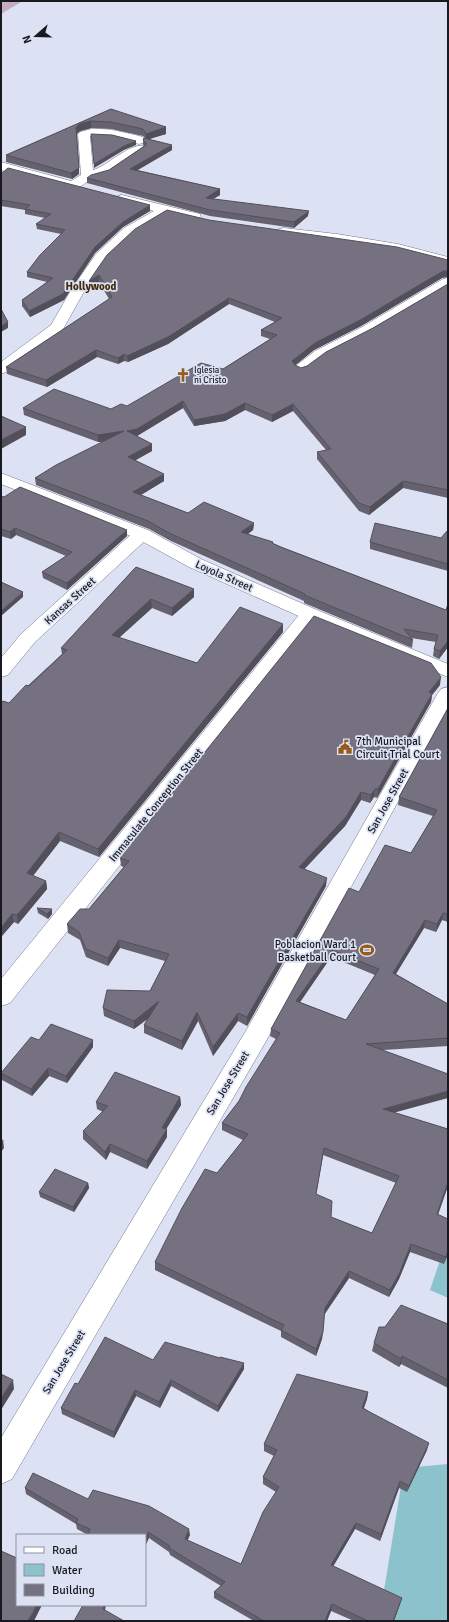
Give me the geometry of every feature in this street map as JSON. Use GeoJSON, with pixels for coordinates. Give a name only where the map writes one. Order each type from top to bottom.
{"type":"FeatureCollection","features":[{"type":"Feature","properties":{"kind":"street"},"geometry":{"type":"LineString","coordinates":[[73,186],[87,176],[104,171],[139,144],[108,132],[96,131],[84,134],[87,176]]}},
{"type":"Feature","properties":{"kind":"street"},"geometry":{"type":"LineString","coordinates":[[1,166],[88,190]]}},
{"type":"Feature","properties":{"kind":"street"},"geometry":{"type":"LineString","coordinates":[[111,196],[209,221]]}},
{"type":"Feature","properties":{"kind":"street"},"geometry":{"type":"LineString","coordinates":[[1,369],[57,328],[78,290],[101,257],[129,231],[164,210]]}},
{"type":"Feature","properties":{"kind":"street"},"geometry":{"type":"LineString","coordinates":[[268,230],[337,238],[398,248],[448,261]]}},
{"type":"Feature","properties":{"kind":"street"},"geometry":{"type":"LineString","coordinates":[[301,368],[320,354],[367,330],[448,282]]}},
{"type":"Feature","properties":{"kind":"street","name":"Loyola Street"},"geometry":{"type":"LineString","coordinates":[[1,478],[142,534],[195,563],[310,614],[448,671]]}},
{"type":"Feature","properties":{"kind":"street","name":"Kansas Street"},"geometry":{"type":"LineString","coordinates":[[1,671],[28,638],[142,534]]}},
{"type":"Feature","properties":{"kind":"street","name":"Immaculate Conception Street"},"geometry":{"type":"LineString","coordinates":[[1,996],[310,614]]}},
{"type":"Feature","properties":{"kind":"street","name":"San Jose Street"},"geometry":{"type":"LineString","coordinates":[[3,1459],[256,1036],[448,693]]}},
{"type":"Feature","properties":{"kind":"shaded area"},"geometry":{"type":"Polygon","coordinates":[[[1,1],[23,1],[1,14],[1,1]]]}},
{"type":"Feature","properties":{"kind":"water"},"geometry":{"type":"Polygon","coordinates":[[[448,1237],[448,1298],[430,1290],[448,1237]]]}},
{"type":"Feature","properties":{"kind":"water"},"geometry":{"type":"Polygon","coordinates":[[[448,1464],[448,1621],[379,1621],[404,1468],[448,1464]]]}},
{"type":"Feature","properties":{"kind":"building"},"geometry":{"type":"Polygon","coordinates":[[[111,109],[166,127],[146,134],[143,129],[111,122],[91,121],[79,124],[76,128],[79,168],[71,173],[6,155],[111,109]]]}},
{"type":"Feature","properties":{"kind":"building"},"geometry":{"type":"Polygon","coordinates":[[[91,134],[112,135],[136,141],[124,146],[94,164],[91,134]]]}},
{"type":"Feature","properties":{"kind":"building"},"geometry":{"type":"Polygon","coordinates":[[[144,138],[172,145],[130,169],[220,189],[206,198],[309,211],[294,222],[210,210],[87,178],[91,175],[109,170],[146,145],[143,140],[144,138]]]}},
{"type":"Feature","properties":{"kind":"building"},"geometry":{"type":"Polygon","coordinates":[[[8,168],[150,205],[123,222],[95,247],[63,294],[29,311],[22,300],[53,278],[27,272],[40,255],[65,230],[36,224],[51,214],[25,209],[30,205],[1,200],[1,174],[8,168]]]}},
{"type":"Feature","properties":{"kind":"building"},"geometry":{"type":"Polygon","coordinates":[[[167,210],[209,220],[397,247],[448,260],[448,271],[443,271],[362,319],[315,343],[292,361],[295,365],[301,368],[307,366],[326,352],[373,328],[448,284],[448,490],[403,481],[370,507],[359,503],[317,452],[331,449],[293,404],[272,415],[245,403],[225,414],[194,420],[183,401],[137,429],[127,431],[152,444],[128,457],[164,474],[133,492],[188,513],[204,502],[254,523],[241,532],[273,542],[272,543],[283,548],[446,610],[448,604],[448,641],[440,651],[434,649],[438,635],[404,629],[413,640],[304,595],[305,594],[171,534],[148,521],[35,478],[56,465],[124,431],[98,435],[23,408],[54,389],[111,409],[121,404],[127,406],[201,363],[223,369],[277,335],[261,330],[282,318],[229,298],[168,337],[127,356],[124,354],[118,358],[96,350],[46,380],[6,367],[112,297],[99,275],[89,281],[107,255],[135,229],[167,210]]]}},
{"type":"Feature","properties":{"kind":"building"},"geometry":{"type":"Polygon","coordinates":[[[1,309],[8,322],[1,326],[1,309]]]}},
{"type":"Feature","properties":{"kind":"building"},"geometry":{"type":"Polygon","coordinates":[[[1,416],[26,427],[1,440],[1,416]]]}},
{"type":"Feature","properties":{"kind":"building"},"geometry":{"type":"Polygon","coordinates":[[[20,487],[127,530],[67,583],[42,572],[72,552],[15,528],[10,532],[1,529],[1,496],[4,497],[20,487]]]}},
{"type":"Feature","properties":{"kind":"building"},"geometry":{"type":"Polygon","coordinates":[[[375,523],[441,538],[448,530],[448,564],[370,542],[375,523]]]}},
{"type":"Feature","properties":{"kind":"building"},"geometry":{"type":"Polygon","coordinates":[[[136,567],[194,589],[172,608],[151,599],[112,635],[197,663],[240,607],[283,624],[98,849],[59,832],[27,873],[46,881],[17,915],[12,914],[1,928],[1,703],[3,701],[9,703],[26,685],[29,686],[67,650],[61,648],[136,567]]]}},
{"type":"Feature","properties":{"kind":"building"},"geometry":{"type":"Polygon","coordinates":[[[1,582],[23,592],[1,611],[1,582]]]}},
{"type":"Feature","properties":{"kind":"building"},"geometry":{"type":"Polygon","coordinates":[[[314,616],[431,663],[441,677],[429,692],[432,694],[378,789],[375,789],[371,795],[361,792],[346,817],[299,867],[327,878],[247,1017],[238,1013],[213,1047],[197,1012],[182,1041],[144,1025],[159,1001],[134,1021],[103,1008],[107,990],[150,991],[169,954],[119,940],[108,958],[86,949],[79,932],[67,924],[80,909],[89,909],[129,861],[120,858],[314,616]]]}},
{"type":"Feature","properties":{"kind":"building"},"geometry":{"type":"Polygon","coordinates":[[[448,708],[448,914],[443,913],[437,924],[425,920],[393,973],[448,1004],[448,1038],[366,1044],[448,1074],[448,1091],[383,1109],[448,1129],[448,1182],[437,1214],[448,1219],[448,1250],[446,1257],[411,1244],[400,1272],[390,1290],[349,1271],[325,1308],[323,1332],[316,1349],[281,1330],[284,1325],[155,1262],[182,1208],[205,1169],[217,1173],[248,1134],[222,1123],[239,1101],[246,1087],[280,1033],[271,1029],[349,888],[359,892],[385,845],[411,853],[437,810],[399,797],[448,708]],[[332,950],[296,1001],[346,1020],[379,969],[332,950]],[[324,1148],[316,1194],[332,1201],[331,1217],[372,1233],[399,1176],[324,1148]]]}},
{"type":"Feature","properties":{"kind":"building"},"geometry":{"type":"Polygon","coordinates":[[[37,908],[52,909],[47,914],[37,908]]]}},
{"type":"Feature","properties":{"kind":"building"},"geometry":{"type":"Polygon","coordinates":[[[51,1024],[93,1040],[66,1076],[48,1068],[31,1089],[1,1073],[31,1037],[39,1040],[51,1024]]]}},
{"type":"Feature","properties":{"kind":"building"},"geometry":{"type":"Polygon","coordinates":[[[115,1072],[180,1097],[162,1128],[167,1129],[147,1161],[110,1144],[105,1152],[83,1131],[108,1106],[96,1102],[115,1072]]]}},
{"type":"Feature","properties":{"kind":"building"},"geometry":{"type":"Polygon","coordinates":[[[55,1169],[88,1183],[73,1207],[39,1192],[55,1169]]]}},
{"type":"Feature","properties":{"kind":"building"},"geometry":{"type":"Polygon","coordinates":[[[401,1305],[448,1324],[448,1380],[402,1356],[401,1359],[374,1343],[379,1327],[385,1327],[401,1305]]]}},
{"type":"Feature","properties":{"kind":"building"},"geometry":{"type":"Polygon","coordinates":[[[105,1337],[153,1360],[165,1342],[220,1358],[244,1363],[218,1406],[171,1380],[159,1402],[135,1390],[114,1432],[61,1408],[75,1383],[78,1384],[105,1337]]]}},
{"type":"Feature","properties":{"kind":"building"},"geometry":{"type":"Polygon","coordinates":[[[1,1374],[13,1380],[1,1398],[1,1374]]]}},
{"type":"Feature","properties":{"kind":"building"},"geometry":{"type":"Polygon","coordinates":[[[297,1374],[368,1392],[362,1408],[429,1443],[409,1486],[400,1481],[381,1534],[356,1523],[331,1565],[402,1598],[393,1621],[368,1621],[332,1604],[325,1621],[264,1621],[214,1592],[225,1582],[169,1548],[170,1546],[148,1532],[146,1537],[146,1534],[88,1534],[90,1529],[76,1523],[78,1519],[25,1488],[33,1473],[88,1499],[93,1490],[149,1506],[189,1529],[185,1539],[241,1564],[263,1512],[279,1487],[263,1477],[277,1450],[264,1444],[297,1374]]]}},
{"type":"Feature","properties":{"kind":"building"},"geometry":{"type":"Polygon","coordinates":[[[1,1551],[16,1558],[16,1606],[36,1606],[28,1621],[1,1621],[1,1551]]]}},
{"type":"Feature","properties":{"kind":"building"},"geometry":{"type":"Polygon","coordinates":[[[82,1606],[104,1606],[103,1609],[124,1621],[74,1621],[82,1606]]]}},
{"type":"Feature","properties":{"kind":"place","name":"Iglesia ni Cristo"},"geometry":{"type":"Point","coordinates":[183,375]}},
{"type":"Feature","properties":{"kind":"place","name":"7th Municipal Circuit Trial Court"},"geometry":{"type":"Point","coordinates":[345,747]}},
{"type":"Feature","properties":{"kind":"place","name":"Poblacion Ward 1 Basketball Court"},"geometry":{"type":"Point","coordinates":[367,950]}},
{"type":"Feature","properties":{"kind":"district","name":"Hollywood"},"geometry":{"type":"Point","coordinates":[91,286]}}]}
